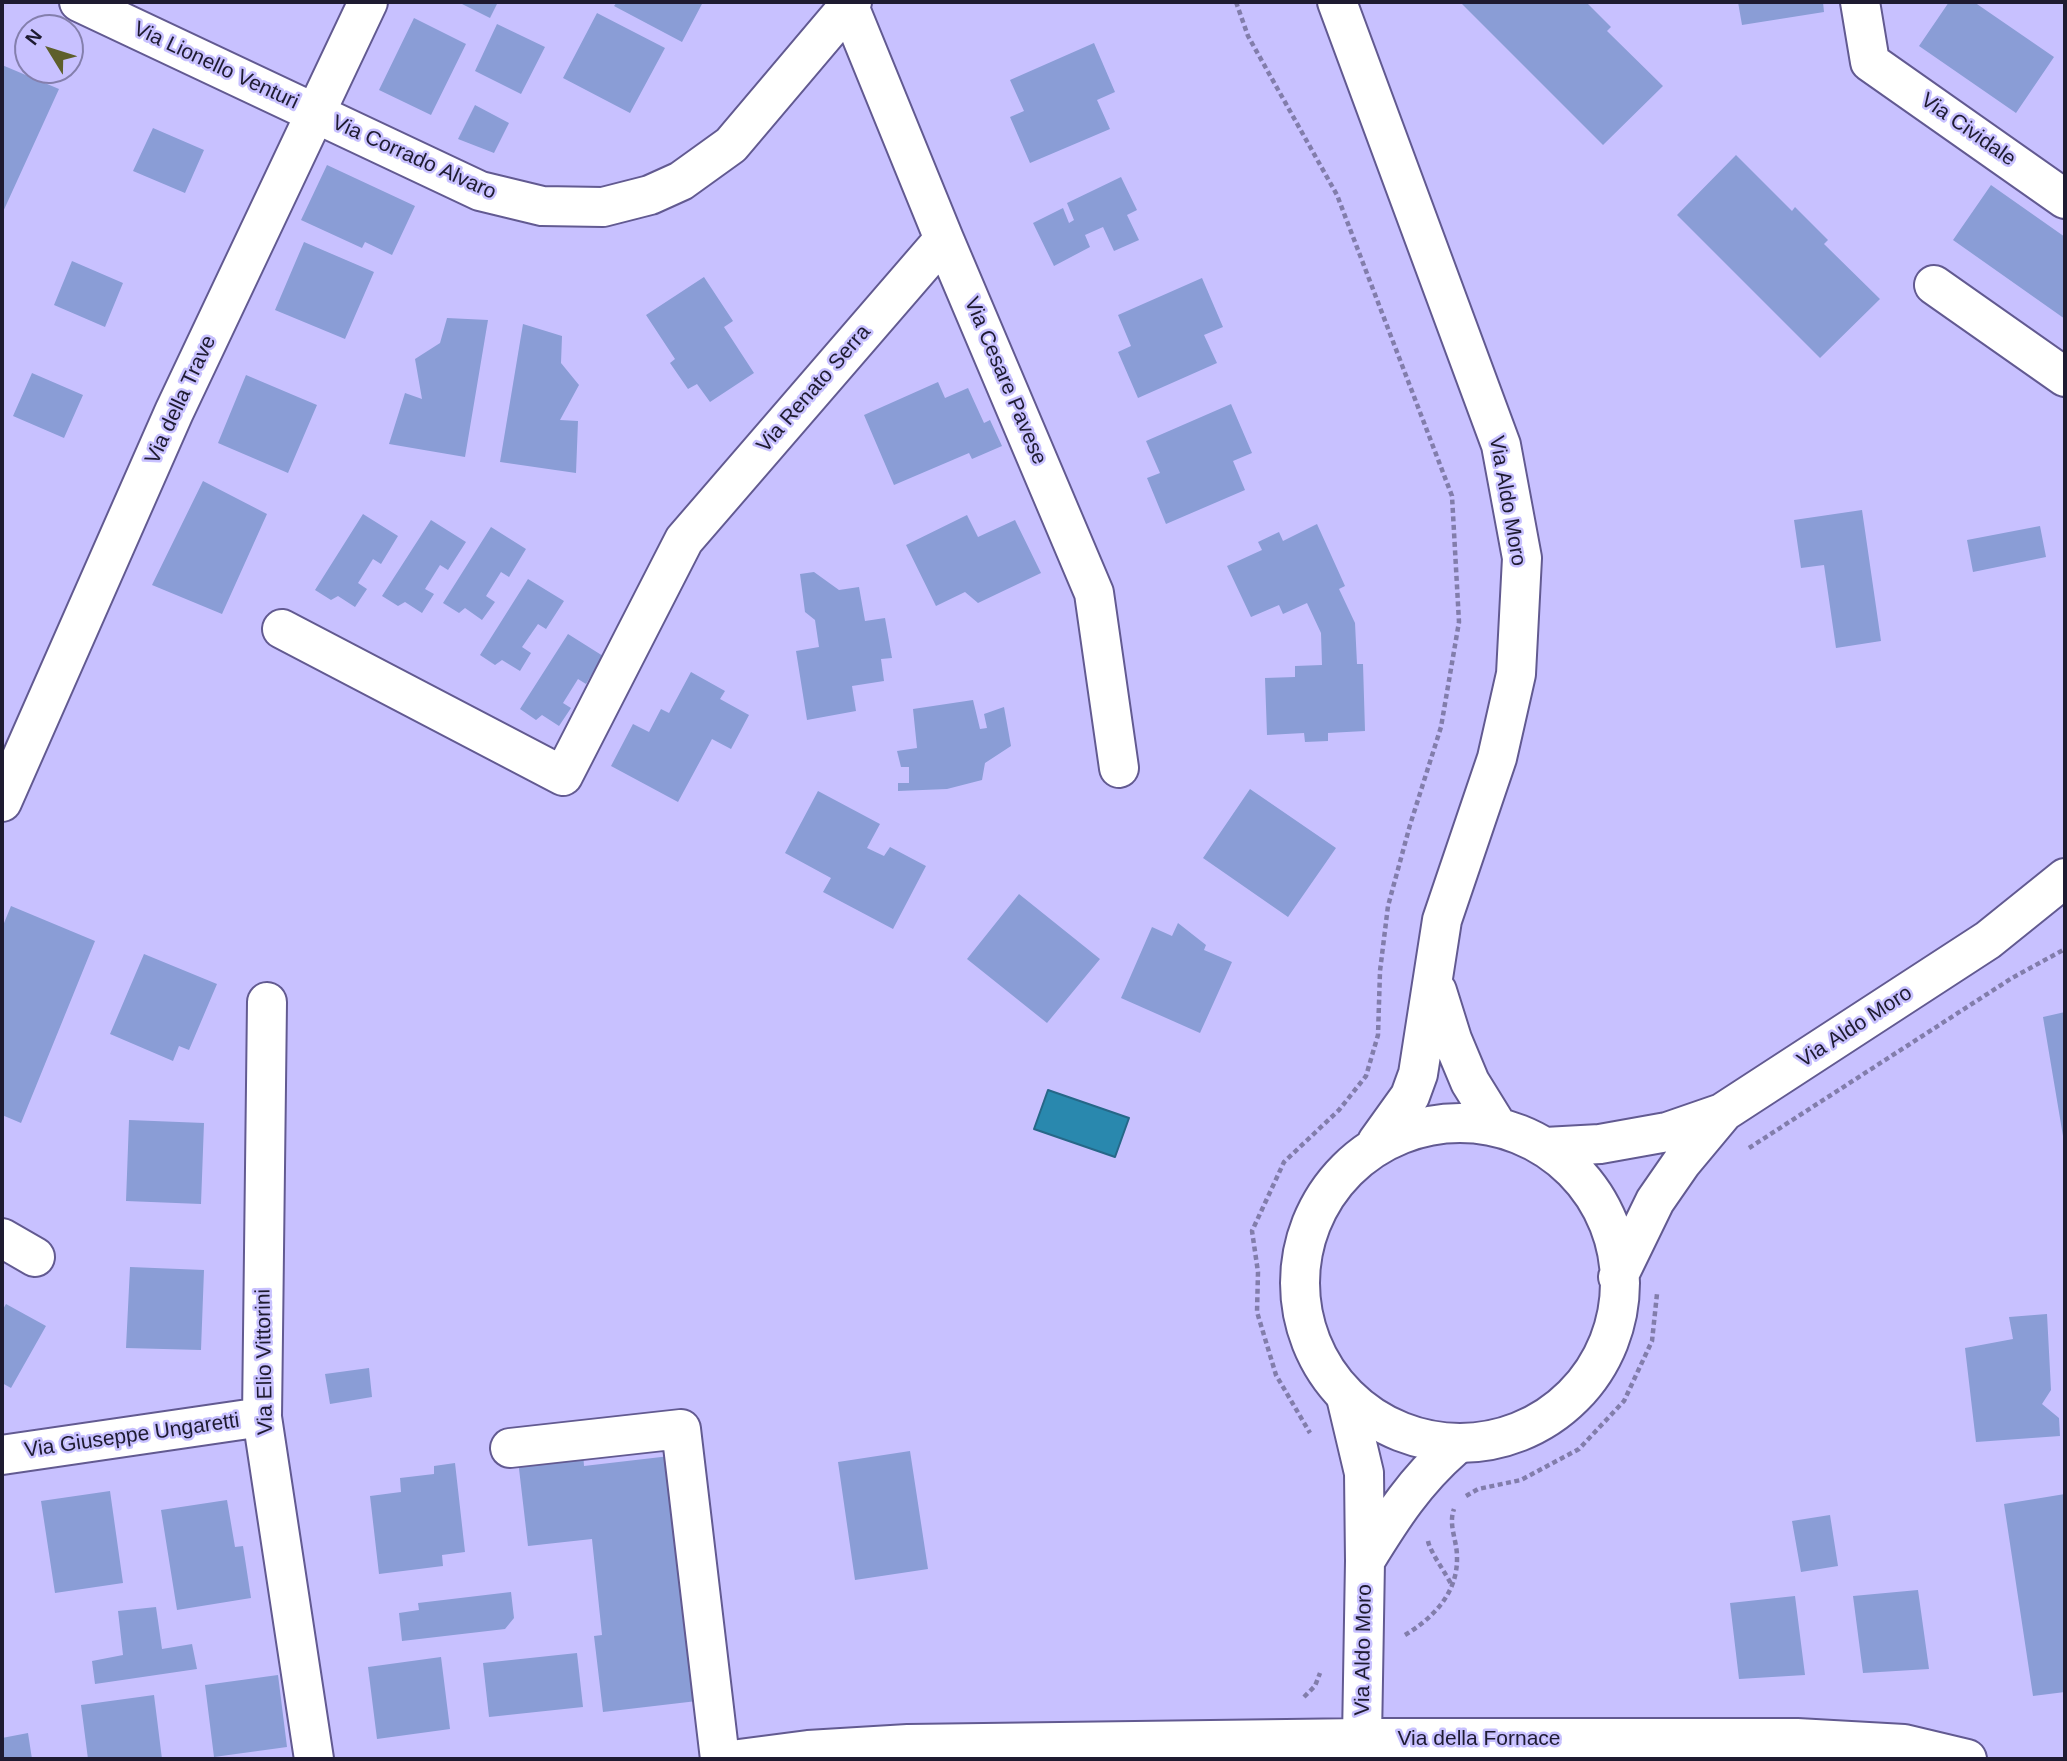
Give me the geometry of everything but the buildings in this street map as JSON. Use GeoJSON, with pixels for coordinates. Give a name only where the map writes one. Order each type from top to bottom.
{"type":"FeatureCollection","features":[{"type":"Feature","properties":{"kind":"street","name":"Via Lionello Venturi"},"geometry":{"type":"LineString","coordinates":[[79,2],[314,113]]}},
{"type":"Feature","properties":{"kind":"street","name":"Via della Trave"},"geometry":{"type":"LineString","coordinates":[[2,802],[174,412],[368,2]]}},
{"type":"Feature","properties":{"kind":"street","name":"Via Aldo Moro"},"geometry":{"type":"LineString","coordinates":[[1337,2],[1501,445],[1522,558],[1516,674],[1497,758],[1442,920],[1418,1074],[1410,1096],[1377,1142],[1329,1193],[1304,1247],[1301,1300],[1316,1354],[1346,1397],[1396,1433],[1454,1447],[1507,1441],[1553,1416],[1590,1377],[1612,1329],[1618,1277],[1608,1227],[1583,1182],[1545,1147],[1496,1124],[1450,1118],[1411,1126],[1377,1142]]}},
{"type":"Feature","properties":{"kind":"street","name":"Via Cividale"},"geometry":{"type":"LineString","coordinates":[[1860,2],[1870,62],[2065,199]]}},
{"type":"Feature","properties":{"kind":"street","name":"Via Corrado Alvaro"},"geometry":{"type":"LineString","coordinates":[[314,113],[481,191],[542,206],[603,207],[650,195],[681,181],[731,145],[850,4]]}},
{"type":"Feature","properties":{"kind":"street","name":"Via Cesare Pavese"},"geometry":{"type":"LineString","coordinates":[[850,4],[944,239],[1094,593],[1119,768]]}},
{"type":"Feature","properties":{"kind":"street","name":"Via Renato Serra"},"geometry":{"type":"LineString","coordinates":[[282,629],[564,776],[684,540],[944,239]]}},
{"type":"Feature","properties":{"kind":"street"},"geometry":{"type":"LineString","coordinates":[[1934,285],[2065,377]]}},
{"type":"Feature","properties":{"kind":"street","name":"Via Aldo Moro"},"geometry":{"type":"LineString","coordinates":[[1545,1147],[1600,1144],[1667,1132],[1722,1113],[1988,940],[2065,878]]}},
{"type":"Feature","properties":{"kind":"street","name":"Via Aldo Moro"},"geometry":{"type":"LineString","coordinates":[[1988,940],[2065,906]]}},
{"type":"Feature","properties":{"kind":"street","name":"Via Aldo Moro"},"geometry":{"type":"LineString","coordinates":[[1433,975],[1452,1039],[1470,1082],[1496,1124]]}},
{"type":"Feature","properties":{"kind":"street","name":"Via Elio Vittorini"},"geometry":{"type":"LineString","coordinates":[[267,1002],[262,1417],[314,1759]]}},
{"type":"Feature","properties":{"kind":"street","name":"Via Aldo Moro"},"geometry":{"type":"LineString","coordinates":[[1618,1277],[1655,1201],[1682,1162],[1722,1113]]}},
{"type":"Feature","properties":{"kind":"street"},"geometry":{"type":"LineString","coordinates":[[2,1238],[35,1257]]}},
{"type":"Feature","properties":{"kind":"street","name":"Via Aldo Moro"},"geometry":{"type":"LineString","coordinates":[[1346,1397],[1364,1473],[1362,1738]]}},
{"type":"Feature","properties":{"kind":"street","name":"Via Giuseppe Ungaretti"},"geometry":{"type":"LineString","coordinates":[[2,1455],[262,1417]]}},
{"type":"Feature","properties":{"kind":"street"},"geometry":{"type":"LineString","coordinates":[[510,1448],[681,1429],[720,1759]]}},
{"type":"Feature","properties":{"kind":"street","name":"Via Aldo Moro"},"geometry":{"type":"LineString","coordinates":[[1365,1561],[1395,1512],[1426,1471],[1454,1447]]}},
{"type":"Feature","properties":{"kind":"street","name":"Via della Fornace"},"geometry":{"type":"LineString","coordinates":[[738,1759],[808,1750],[908,1744],[1256,1746],[1362,1738],[1797,1738],[1904,1744],[1967,1759]]}},
{"type":"Feature","properties":{"kind":"path"},"geometry":{"type":"LineString","coordinates":[[1236,2],[1248,36],[1337,195],[1451,496],[1459,622],[1441,727],[1388,906],[1380,971],[1378,1035],[1366,1076],[1339,1110],[1284,1162],[1252,1231],[1258,1272],[1257,1312],[1276,1375],[1315,1441]]}},
{"type":"Feature","properties":{"kind":"path"},"geometry":{"type":"LineString","coordinates":[[1743,1153],[2012,978],[2065,949]]}},
{"type":"Feature","properties":{"kind":"path"},"geometry":{"type":"LineString","coordinates":[[1404,1635],[1424,1624],[1441,1608],[1452,1586],[1457,1559],[1451,1518],[1457,1501],[1478,1489],[1521,1480],[1579,1449],[1624,1401],[1652,1341],[1658,1288]]}},
{"type":"Feature","properties":{"kind":"path"},"geometry":{"type":"LineString","coordinates":[[1427,1536],[1429,1547],[1443,1566],[1452,1586]]}},
{"type":"Feature","properties":{"kind":"path"},"geometry":{"type":"LineString","coordinates":[[1300,1701],[1315,1686],[1324,1665]]}},
{"type":"Feature","properties":{"kind":"water"},"geometry":{"type":"Polygon","coordinates":[[[1048,1090],[1129,1118],[1115,1157],[1034,1129],[1048,1090]]]}}]}
